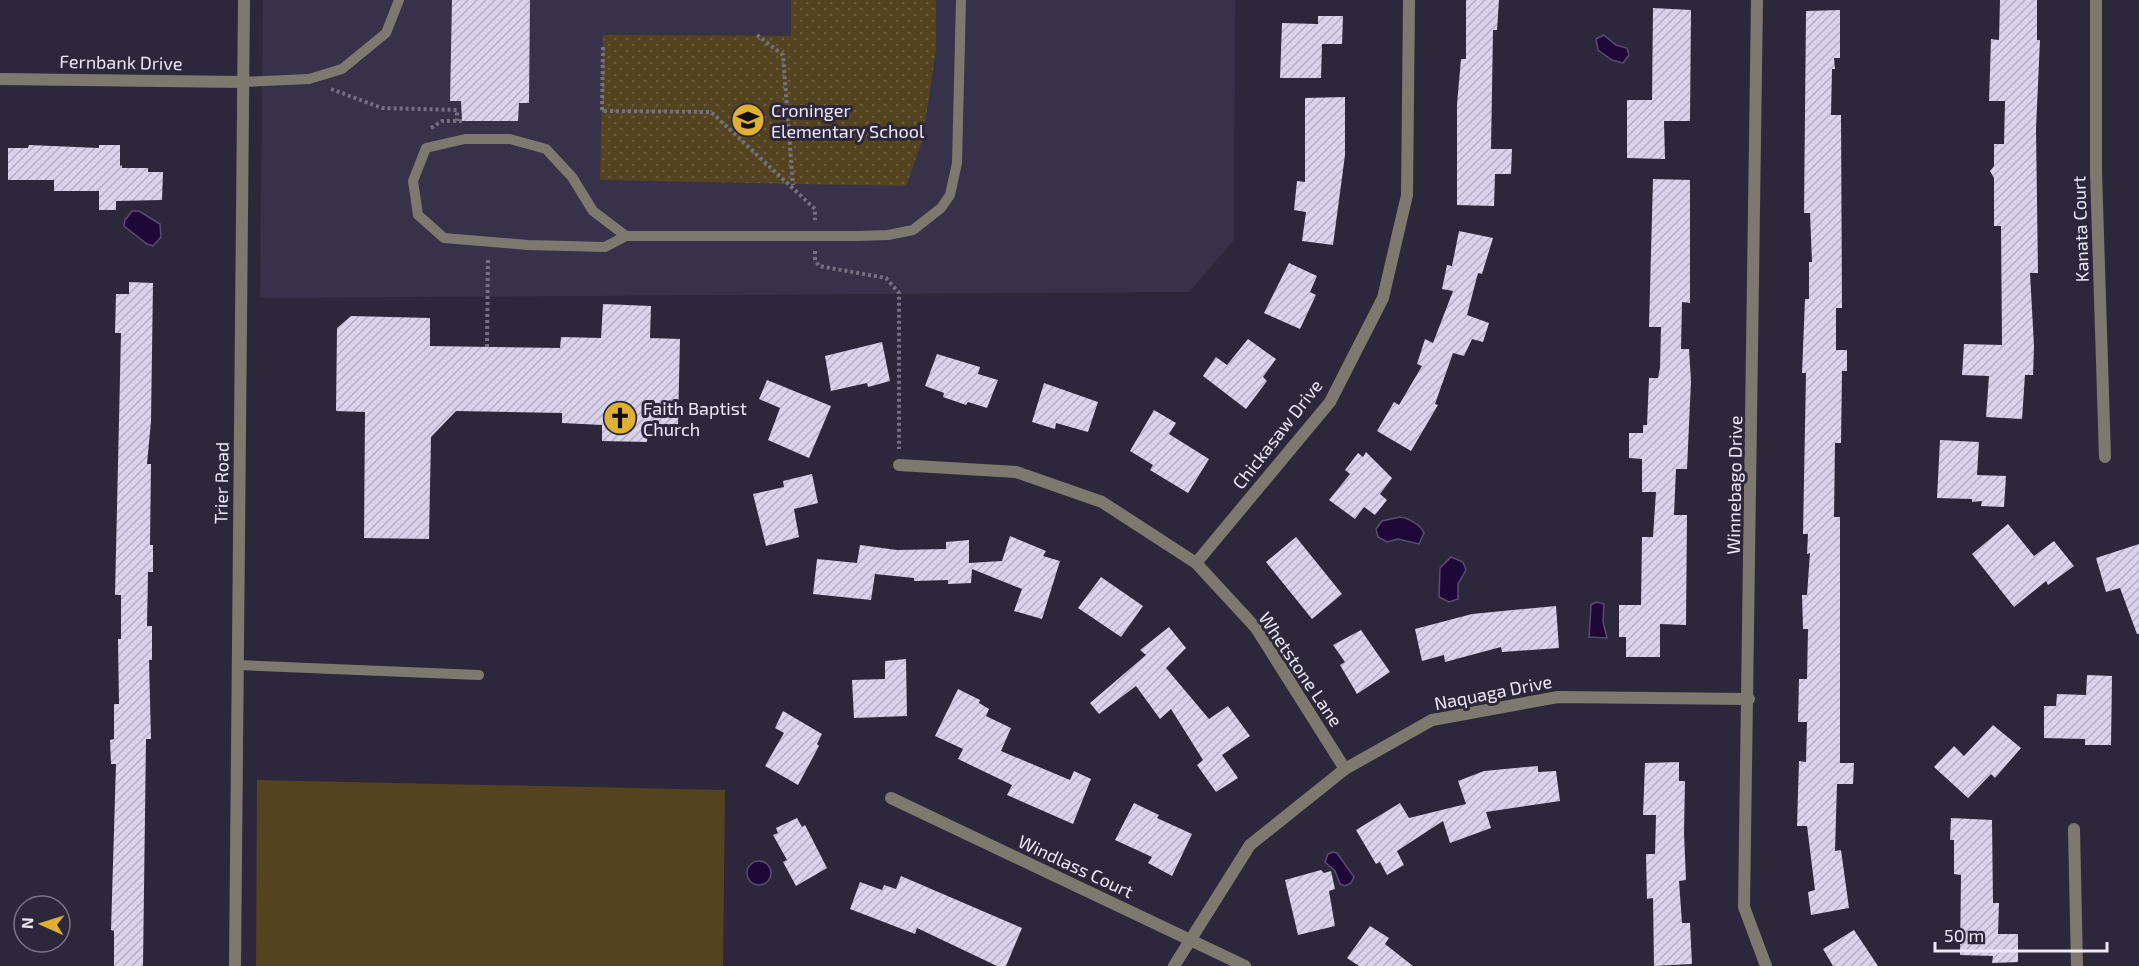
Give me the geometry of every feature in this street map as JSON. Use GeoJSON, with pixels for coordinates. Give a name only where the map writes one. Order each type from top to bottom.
{"type":"FeatureCollection","features":[{"type":"Feature","properties":{"kind":"street","name":"Trier Road"},"geometry":{"type":"LineString","coordinates":[[235,966],[244,0]]}},
{"type":"Feature","properties":{"kind":"street","name":"Chickasaw Drive"},"geometry":{"type":"LineString","coordinates":[[1196,563],[1330,402],[1383,298],[1407,195],[1409,0]]}},
{"type":"Feature","properties":{"kind":"street","name":"Winnebago Drive"},"geometry":{"type":"LineString","coordinates":[[1757,0],[1749,699],[1744,906],[1766,966]]}},
{"type":"Feature","properties":{"kind":"street","name":"Kanata Court"},"geometry":{"type":"LineString","coordinates":[[2096,0],[2096,172],[2105,457]]}},
{"type":"Feature","properties":{"kind":"street","name":"Fernbank Drive"},"geometry":{"type":"LineString","coordinates":[[0,79],[242,82]]}},
{"type":"Feature","properties":{"kind":"street","name":"Whetstone Lane"},"geometry":{"type":"LineString","coordinates":[[899,465],[1016,472],[1102,502],[1196,563],[1256,628],[1345,769]]}},
{"type":"Feature","properties":{"kind":"street","name":"Naquaga Drive"},"geometry":{"type":"LineString","coordinates":[[1174,966],[1250,845],[1345,769],[1432,720],[1558,697],[1749,699]]}},
{"type":"Feature","properties":{"kind":"street","name":"Windlass Court"},"geometry":{"type":"LineString","coordinates":[[891,798],[1245,966]]}},
{"type":"Feature","properties":{"kind":"street"},"geometry":{"type":"LineString","coordinates":[[2074,829],[2077,966]]}},
{"type":"Feature","properties":{"kind":"lane"},"geometry":{"type":"LineString","coordinates":[[242,82],[309,79],[342,69],[386,33],[399,0]]}},
{"type":"Feature","properties":{"kind":"lane"},"geometry":{"type":"LineString","coordinates":[[626,236],[592,211],[572,177],[546,149],[510,139],[465,139],[426,148],[413,181],[417,215],[444,238],[528,245],[605,247],[626,236],[888,235],[913,230],[941,208],[950,195],[957,163],[961,0]]}},
{"type":"Feature","properties":{"kind":"lane"},"geometry":{"type":"LineString","coordinates":[[238,665],[479,675]]}},
{"type":"Feature","properties":{"kind":"path"},"geometry":{"type":"LineString","coordinates":[[757,35],[783,55],[793,186]]}},
{"type":"Feature","properties":{"kind":"path"},"geometry":{"type":"LineString","coordinates":[[603,46],[602,111],[711,112],[793,186],[815,209],[815,260],[819,266],[886,278],[899,293],[899,465]]}},
{"type":"Feature","properties":{"kind":"path"},"geometry":{"type":"LineString","coordinates":[[309,79],[364,104],[382,108],[457,110],[457,121]]}},
{"type":"Feature","properties":{"kind":"shaded area","name":"Croninger Elementary School"},"geometry":{"type":"Polygon","coordinates":[[[263,0],[1235,0],[1234,240],[1189,292],[260,298],[263,0]]]}},
{"type":"Feature","properties":{"kind":"shaded area"},"geometry":{"type":"Polygon","coordinates":[[[791,0],[936,0],[936,49],[923,138],[906,186],[600,180],[603,35],[791,36],[791,0]]]}},
{"type":"Feature","properties":{"kind":"shaded area"},"geometry":{"type":"Polygon","coordinates":[[[1604,35],[1616,45],[1627,48],[1629,55],[1623,63],[1612,60],[1598,50],[1596,39],[1604,35]]]}},
{"type":"Feature","properties":{"kind":"shaded area"},"geometry":{"type":"Polygon","coordinates":[[[132,211],[139,211],[160,224],[161,237],[153,246],[124,226],[125,220],[132,211]]]}},
{"type":"Feature","properties":{"kind":"shaded area"},"geometry":{"type":"Polygon","coordinates":[[[1400,517],[1420,527],[1424,533],[1419,544],[1398,539],[1387,542],[1378,537],[1376,529],[1382,521],[1400,517]]]}},
{"type":"Feature","properties":{"kind":"shaded area"},"geometry":{"type":"Polygon","coordinates":[[[1451,557],[1463,562],[1466,570],[1458,584],[1458,599],[1449,602],[1439,597],[1440,568],[1451,557]]]}},
{"type":"Feature","properties":{"kind":"shaded area"},"geometry":{"type":"Polygon","coordinates":[[[1596,602],[1604,604],[1603,622],[1607,638],[1589,637],[1591,605],[1596,602]]]}},
{"type":"Feature","properties":{"kind":"shaded area"},"geometry":{"type":"Polygon","coordinates":[[[257,780],[725,790],[723,966],[256,966],[257,780]]]}},
{"type":"Feature","properties":{"kind":"shaded area"},"geometry":{"type":"Polygon","coordinates":[[[1337,853],[1354,877],[1351,883],[1345,886],[1340,884],[1335,871],[1325,862],[1328,854],[1337,853]]]}},
{"type":"Feature","properties":{"kind":"shaded area"},"geometry":{"type":"Polygon","coordinates":[[[759,861],[768,864],[771,873],[768,882],[759,885],[750,882],[747,873],[750,864],[759,861]]]}},
{"type":"Feature","properties":{"kind":"building"},"geometry":{"type":"Polygon","coordinates":[[[452,0],[530,0],[529,103],[519,103],[518,121],[462,121],[461,101],[450,101],[452,0]]]}},
{"type":"Feature","properties":{"kind":"building"},"geometry":{"type":"Polygon","coordinates":[[[1466,0],[1499,0],[1497,30],[1493,30],[1491,149],[1512,149],[1511,174],[1495,174],[1494,206],[1457,205],[1457,104],[1461,59],[1466,59],[1466,0]]]}},
{"type":"Feature","properties":{"kind":"building"},"geometry":{"type":"Polygon","coordinates":[[[2000,0],[2037,0],[2037,40],[2040,40],[2036,129],[2038,273],[2030,273],[2034,346],[2033,375],[2025,375],[2022,419],[1986,417],[1989,376],[1962,375],[1964,344],[2002,345],[2001,226],[1994,226],[1994,178],[1990,171],[1994,166],[1994,144],[2004,144],[2005,101],[1989,101],[1991,39],[1999,40],[2000,0]]]}},
{"type":"Feature","properties":{"kind":"building"},"geometry":{"type":"Polygon","coordinates":[[[1653,8],[1691,10],[1690,121],[1664,121],[1665,159],[1627,158],[1627,100],[1652,100],[1653,8]]]}},
{"type":"Feature","properties":{"kind":"building"},"geometry":{"type":"Polygon","coordinates":[[[1840,10],[1840,58],[1834,58],[1835,69],[1832,69],[1831,115],[1841,115],[1842,308],[1836,308],[1836,350],[1847,350],[1847,371],[1842,371],[1841,443],[1835,443],[1834,517],[1840,517],[1840,763],[1854,763],[1853,784],[1837,784],[1835,851],[1841,850],[1849,908],[1811,915],[1808,892],[1815,890],[1807,826],[1797,826],[1799,761],[1806,762],[1807,722],[1798,722],[1799,679],[1807,679],[1808,629],[1803,629],[1802,595],[1807,595],[1810,553],[1807,554],[1808,534],[1803,534],[1806,373],[1802,373],[1805,299],[1809,299],[1809,262],[1812,262],[1810,213],[1804,213],[1806,11],[1840,10]]]}},
{"type":"Feature","properties":{"kind":"building"},"geometry":{"type":"Polygon","coordinates":[[[1318,16],[1343,16],[1342,44],[1322,44],[1321,78],[1280,78],[1282,23],[1318,24],[1318,16]]]}},
{"type":"Feature","properties":{"kind":"building"},"geometry":{"type":"Polygon","coordinates":[[[1345,97],[1345,155],[1333,245],[1302,241],[1306,212],[1294,210],[1297,181],[1305,182],[1305,98],[1345,97]]]}},
{"type":"Feature","properties":{"kind":"building"},"geometry":{"type":"Polygon","coordinates":[[[29,145],[99,148],[99,145],[120,145],[120,166],[122,165],[122,168],[148,168],[148,172],[163,172],[162,200],[116,201],[116,210],[99,210],[99,191],[54,191],[54,180],[8,180],[8,148],[28,148],[29,145]]]}},
{"type":"Feature","properties":{"kind":"building"},"geometry":{"type":"Polygon","coordinates":[[[1653,179],[1690,180],[1690,303],[1682,302],[1681,349],[1689,349],[1691,381],[1687,469],[1676,469],[1674,515],[1687,515],[1686,625],[1660,624],[1660,657],[1626,657],[1626,637],[1619,637],[1619,605],[1641,605],[1642,537],[1653,537],[1656,492],[1642,492],[1642,459],[1629,458],[1629,433],[1643,433],[1643,425],[1647,425],[1649,378],[1658,378],[1660,368],[1661,327],[1649,327],[1653,179]]]}},
{"type":"Feature","properties":{"kind":"building"},"geometry":{"type":"Polygon","coordinates":[[[1459,231],[1493,238],[1482,274],[1478,273],[1467,315],[1489,323],[1483,342],[1472,339],[1464,356],[1453,353],[1435,404],[1438,405],[1411,451],[1377,431],[1394,402],[1399,405],[1422,366],[1417,364],[1425,339],[1433,343],[1453,291],[1442,289],[1447,265],[1452,266],[1459,231]]]}},
{"type":"Feature","properties":{"kind":"building"},"geometry":{"type":"Polygon","coordinates":[[[1289,263],[1317,276],[1310,292],[1316,295],[1300,329],[1264,313],[1289,263]]]}},
{"type":"Feature","properties":{"kind":"building"},"geometry":{"type":"Polygon","coordinates":[[[129,282],[153,283],[151,421],[147,464],[151,464],[150,545],[153,545],[153,572],[148,572],[147,626],[152,626],[152,660],[149,660],[151,739],[146,739],[143,966],[114,966],[114,931],[111,930],[116,764],[111,764],[110,740],[114,739],[114,704],[119,704],[118,639],[121,639],[121,595],[115,595],[121,333],[115,333],[116,294],[129,294],[129,282]]]}},
{"type":"Feature","properties":{"kind":"building","name":"Faith Baptist Church"},"geometry":{"type":"Polygon","coordinates":[[[603,304],[651,306],[650,338],[680,339],[678,425],[648,424],[647,442],[602,441],[602,425],[562,423],[562,413],[456,411],[431,437],[429,539],[364,538],[365,412],[336,411],[337,328],[351,316],[430,318],[430,346],[560,348],[561,337],[601,338],[603,304]]]}},
{"type":"Feature","properties":{"kind":"building"},"geometry":{"type":"Polygon","coordinates":[[[1248,339],[1276,359],[1263,377],[1267,381],[1246,409],[1203,376],[1216,357],[1227,365],[1248,339]]]}},
{"type":"Feature","properties":{"kind":"building"},"geometry":{"type":"Polygon","coordinates":[[[882,342],[890,381],[868,387],[867,383],[831,391],[825,356],[882,342]]]}},
{"type":"Feature","properties":{"kind":"building"},"geometry":{"type":"Polygon","coordinates":[[[937,354],[980,367],[978,374],[998,380],[987,408],[968,402],[966,405],[943,397],[944,393],[925,386],[937,354]]]}},
{"type":"Feature","properties":{"kind":"building"},"geometry":{"type":"Polygon","coordinates":[[[767,380],[831,406],[809,458],[768,440],[780,408],[759,399],[767,380]]]}},
{"type":"Feature","properties":{"kind":"building"},"geometry":{"type":"Polygon","coordinates":[[[1044,383],[1098,402],[1088,432],[1056,423],[1055,429],[1032,422],[1044,383]]]}},
{"type":"Feature","properties":{"kind":"building"},"geometry":{"type":"Polygon","coordinates":[[[1154,410],[1176,423],[1169,434],[1209,459],[1188,493],[1150,470],[1153,465],[1130,451],[1154,410]]]}},
{"type":"Feature","properties":{"kind":"building"},"geometry":{"type":"Polygon","coordinates":[[[1940,440],[1979,442],[1977,475],[2006,476],[2004,507],[1981,506],[1982,501],[1972,502],[1972,499],[1937,498],[1940,440]]]}},
{"type":"Feature","properties":{"kind":"building"},"geometry":{"type":"Polygon","coordinates":[[[1366,452],[1392,478],[1380,494],[1387,500],[1375,515],[1364,507],[1355,519],[1329,500],[1350,474],[1345,470],[1358,453],[1363,457],[1366,452]]]}},
{"type":"Feature","properties":{"kind":"building"},"geometry":{"type":"Polygon","coordinates":[[[812,474],[818,503],[794,509],[799,537],[766,546],[753,494],[784,487],[783,481],[812,474]]]}},
{"type":"Feature","properties":{"kind":"building"},"geometry":{"type":"Polygon","coordinates":[[[2008,524],[2034,556],[2054,541],[2074,566],[2048,585],[2046,581],[2014,607],[1972,554],[2008,524]]]}},
{"type":"Feature","properties":{"kind":"building"},"geometry":{"type":"Polygon","coordinates":[[[1010,536],[1046,551],[1043,556],[1060,561],[1042,619],[1014,611],[1022,589],[972,569],[971,583],[948,584],[948,580],[914,581],[914,578],[875,574],[871,600],[813,594],[817,559],[857,563],[860,545],[897,550],[946,549],[946,542],[969,540],[969,563],[1002,561],[1010,536]]]}},
{"type":"Feature","properties":{"kind":"building"},"geometry":{"type":"Polygon","coordinates":[[[1296,537],[1342,594],[1312,619],[1266,562],[1296,537]]]}},
{"type":"Feature","properties":{"kind":"building"},"geometry":{"type":"Polygon","coordinates":[[[2139,544],[2139,634],[2137,634],[2120,588],[2106,592],[2096,558],[2139,544]]]}},
{"type":"Feature","properties":{"kind":"building"},"geometry":{"type":"Polygon","coordinates":[[[1101,577],[1143,606],[1121,637],[1078,608],[1101,577]]]}},
{"type":"Feature","properties":{"kind":"building"},"geometry":{"type":"Polygon","coordinates":[[[1556,606],[1559,648],[1502,652],[1501,647],[1445,662],[1444,655],[1422,661],[1415,629],[1472,614],[1556,606]]]}},
{"type":"Feature","properties":{"kind":"building"},"geometry":{"type":"Polygon","coordinates":[[[1169,627],[1186,648],[1166,668],[1209,719],[1228,706],[1250,736],[1222,755],[1238,778],[1216,792],[1197,765],[1203,760],[1171,709],[1160,719],[1136,686],[1099,714],[1090,703],[1146,655],[1140,650],[1169,627]]]}},
{"type":"Feature","properties":{"kind":"building"},"geometry":{"type":"Polygon","coordinates":[[[1361,630],[1390,672],[1357,694],[1340,665],[1345,662],[1333,645],[1361,630]]]}},
{"type":"Feature","properties":{"kind":"building"},"geometry":{"type":"Polygon","coordinates":[[[906,659],[907,716],[854,718],[852,680],[885,679],[885,661],[906,659]]]}},
{"type":"Feature","properties":{"kind":"building"},"geometry":{"type":"Polygon","coordinates":[[[2087,675],[2112,676],[2111,745],[2085,745],[2085,739],[2044,738],[2044,706],[2056,706],[2057,694],[2086,695],[2087,675]]]}},
{"type":"Feature","properties":{"kind":"building"},"geometry":{"type":"Polygon","coordinates":[[[958,689],[980,700],[979,703],[989,709],[986,716],[1011,728],[1001,751],[1070,780],[1074,771],[1091,779],[1073,824],[1007,795],[1012,785],[958,759],[963,749],[935,736],[958,689]]]}},
{"type":"Feature","properties":{"kind":"building"},"geometry":{"type":"Polygon","coordinates":[[[783,711],[822,734],[817,744],[819,746],[798,785],[765,766],[784,733],[775,728],[783,711]]]}},
{"type":"Feature","properties":{"kind":"building"},"geometry":{"type":"Polygon","coordinates":[[[1993,725],[2021,748],[1995,778],[1991,774],[1968,798],[1934,767],[1954,746],[1964,756],[1993,725]]]}},
{"type":"Feature","properties":{"kind":"building"},"geometry":{"type":"Polygon","coordinates":[[[1679,762],[1679,781],[1685,781],[1686,880],[1679,881],[1682,923],[1690,923],[1692,964],[1654,966],[1653,898],[1647,899],[1646,854],[1655,854],[1656,815],[1643,815],[1645,763],[1679,762]]]}},
{"type":"Feature","properties":{"kind":"building"},"geometry":{"type":"Polygon","coordinates":[[[1538,766],[1538,772],[1556,771],[1560,801],[1486,812],[1491,828],[1450,843],[1443,821],[1397,851],[1404,865],[1387,875],[1380,862],[1376,864],[1356,830],[1400,803],[1409,818],[1466,804],[1458,781],[1484,771],[1538,766]]]}},
{"type":"Feature","properties":{"kind":"building"},"geometry":{"type":"Polygon","coordinates":[[[1134,803],[1159,815],[1157,818],[1192,834],[1172,876],[1148,863],[1152,857],[1115,840],[1134,803]]]}},
{"type":"Feature","properties":{"kind":"building"},"geometry":{"type":"Polygon","coordinates":[[[797,818],[802,827],[805,825],[827,868],[796,886],[783,862],[787,860],[773,835],[778,833],[776,828],[797,818]]]}},
{"type":"Feature","properties":{"kind":"building"},"geometry":{"type":"Polygon","coordinates":[[[1951,818],[1992,820],[1993,903],[1999,903],[1998,934],[2018,934],[2018,962],[1992,963],[1993,956],[1960,955],[1961,875],[1954,874],[1954,840],[1950,840],[1951,818]]]}},
{"type":"Feature","properties":{"kind":"building"},"geometry":{"type":"Polygon","coordinates":[[[1321,870],[1324,873],[1331,871],[1335,889],[1329,891],[1335,926],[1298,935],[1285,880],[1321,870]]]}},
{"type":"Feature","properties":{"kind":"building"},"geometry":{"type":"Polygon","coordinates":[[[901,876],[1022,928],[1006,966],[997,966],[917,928],[915,934],[850,909],[860,882],[882,890],[884,885],[896,889],[901,876]]]}},
{"type":"Feature","properties":{"kind":"building"},"geometry":{"type":"Polygon","coordinates":[[[1370,926],[1389,938],[1385,944],[1413,966],[1359,966],[1347,958],[1370,926]]]}},
{"type":"Feature","properties":{"kind":"building"},"geometry":{"type":"Polygon","coordinates":[[[1854,930],[1878,966],[1833,966],[1823,949],[1854,930]]]}},
{"type":"Feature","properties":{"kind":"place","name":"Croninger Elementary School"},"geometry":{"type":"Point","coordinates":[748,120]}},
{"type":"Feature","properties":{"kind":"place","name":"Faith Baptist Church"},"geometry":{"type":"Point","coordinates":[620,418]}}]}
